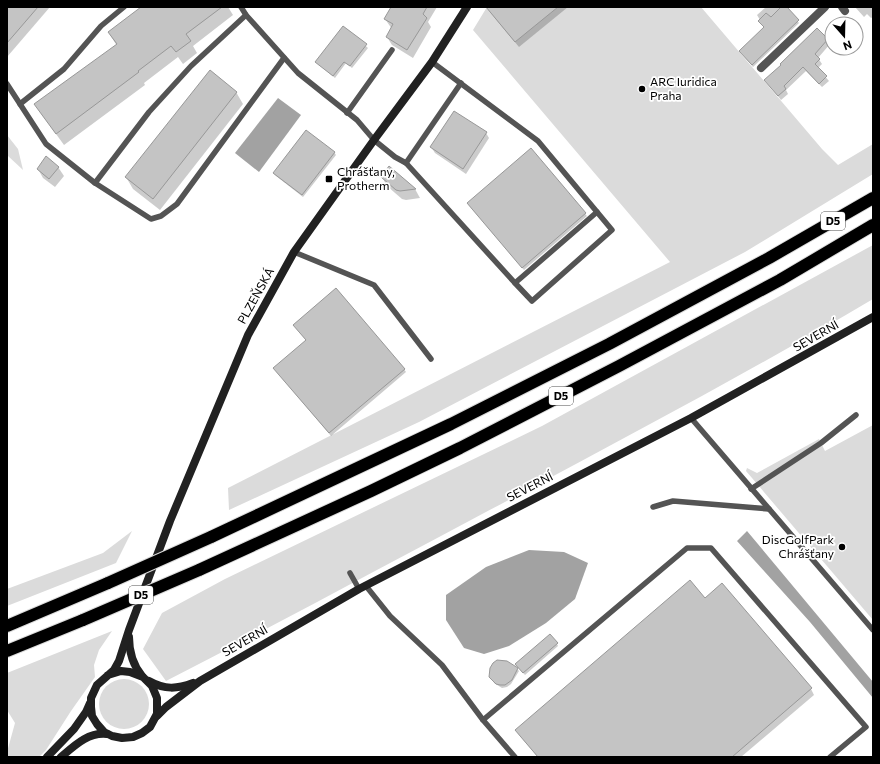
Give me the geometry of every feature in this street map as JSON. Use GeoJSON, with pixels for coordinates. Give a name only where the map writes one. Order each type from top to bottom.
{"type":"FeatureCollection","features":[{"type":"Feature","properties":{"kind":"highway","name":"D5"},"geometry":{"type":"LineString","coordinates":[[7,626],[211,537],[451,424],[602,347],[769,258],[873,198]]}},
{"type":"Feature","properties":{"kind":"highway","name":"D5"},"geometry":{"type":"LineString","coordinates":[[7,651],[199,570],[371,491],[460,448],[619,366],[780,280],[873,225]]}},
{"type":"Feature","properties":{"kind":"main road","name":"PLZEŇSKÁ"},"geometry":{"type":"LineString","coordinates":[[47,757],[79,723],[91,702],[95,689],[100,681],[114,670],[119,661],[129,630],[170,521],[248,335],[294,252],[432,62],[467,7]]}},
{"type":"Feature","properties":{"kind":"main road","name":"SEVERNÍ"},"geometry":{"type":"LineString","coordinates":[[155,718],[166,707],[200,681],[363,588],[691,418],[873,317]]}},
{"type":"Feature","properties":{"kind":"main road","name":"PLZEŇSKÁ"},"geometry":{"type":"LineString","coordinates":[[129,630],[129,642],[132,657],[138,670],[152,686],[157,698],[158,709],[155,718]]}},
{"type":"Feature","properties":{"kind":"main road"},"geometry":{"type":"LineString","coordinates":[[108,675],[126,671],[135,673],[144,678]]}},
{"type":"Feature","properties":{"kind":"main road","name":"SEVERNÍ"},"geometry":{"type":"LineString","coordinates":[[144,678],[160,686],[170,688],[182,687],[200,681]]}},
{"type":"Feature","properties":{"kind":"main road"},"geometry":{"type":"LineString","coordinates":[[91,702],[91,711],[94,720],[100,728],[108,734]]}},
{"type":"Feature","properties":{"kind":"main road"},"geometry":{"type":"LineString","coordinates":[[61,757],[86,738],[96,734],[108,734],[122,738],[133,737],[146,730],[155,718]]}},
{"type":"Feature","properties":{"kind":"street"},"geometry":{"type":"LineString","coordinates":[[761,68],[825,7]]}},
{"type":"Feature","properties":{"kind":"lane"},"geometry":{"type":"LineString","coordinates":[[20,104],[64,69],[101,26],[124,7]]}},
{"type":"Feature","properties":{"kind":"lane"},"geometry":{"type":"LineString","coordinates":[[241,7],[246,15],[298,73],[357,120],[374,140],[395,157],[406,163],[532,301],[612,230],[538,141],[432,62]]}},
{"type":"Feature","properties":{"kind":"lane"},"geometry":{"type":"LineString","coordinates":[[95,183],[149,112],[191,66],[246,15]]}},
{"type":"Feature","properties":{"kind":"lane"},"geometry":{"type":"LineString","coordinates":[[348,113],[392,50]]}},
{"type":"Feature","properties":{"kind":"lane"},"geometry":{"type":"LineString","coordinates":[[7,84],[46,144],[95,183],[151,219],[161,216],[177,204],[284,58]]}},
{"type":"Feature","properties":{"kind":"lane"},"geometry":{"type":"LineString","coordinates":[[406,163],[460,83]]}},
{"type":"Feature","properties":{"kind":"lane"},"geometry":{"type":"LineString","coordinates":[[515,283],[597,212]]}},
{"type":"Feature","properties":{"kind":"lane"},"geometry":{"type":"LineString","coordinates":[[294,252],[374,285],[431,359]]}},
{"type":"Feature","properties":{"kind":"lane"},"geometry":{"type":"LineString","coordinates":[[751,489],[821,443],[856,415]]}},
{"type":"Feature","properties":{"kind":"lane"},"geometry":{"type":"LineString","coordinates":[[691,418],[873,630]]}},
{"type":"Feature","properties":{"kind":"lane"},"geometry":{"type":"LineString","coordinates":[[653,507],[673,501],[769,509]]}},
{"type":"Feature","properties":{"kind":"lane"},"geometry":{"type":"LineString","coordinates":[[483,720],[687,548],[711,548],[866,727],[830,757]]}},
{"type":"Feature","properties":{"kind":"lane"},"geometry":{"type":"LineString","coordinates":[[350,573],[390,616],[442,665],[483,720],[515,757]]}},
{"type":"Feature","properties":{"kind":"shaded area"},"geometry":{"type":"Polygon","coordinates":[[[487,7],[701,7],[822,149],[838,165],[873,144],[873,174],[745,252],[419,422],[229,510],[228,488],[670,262],[473,30],[487,7]]]}},
{"type":"Feature","properties":{"kind":"shaded area"},"geometry":{"type":"Polygon","coordinates":[[[278,98],[301,115],[259,172],[235,153],[278,98]]]}},
{"type":"Feature","properties":{"kind":"shaded area"},"geometry":{"type":"Polygon","coordinates":[[[7,135],[18,149],[23,170],[7,155],[7,135]]]}},
{"type":"Feature","properties":{"kind":"shaded area"},"geometry":{"type":"Polygon","coordinates":[[[873,245],[873,299],[740,375],[516,496],[166,681],[143,649],[162,613],[225,579],[542,426],[873,245]]]}},
{"type":"Feature","properties":{"kind":"shaded area","name":"DiscGolfPark Chrášťany"},"geometry":{"type":"Polygon","coordinates":[[[873,425],[873,620],[746,471],[747,468],[757,473],[819,439],[825,451],[873,425]]]}},
{"type":"Feature","properties":{"kind":"shaded area"},"geometry":{"type":"Polygon","coordinates":[[[132,531],[116,563],[7,606],[7,589],[103,553],[132,531]]]}},
{"type":"Feature","properties":{"kind":"shaded area"},"geometry":{"type":"Polygon","coordinates":[[[747,531],[873,682],[873,698],[810,622],[737,541],[747,531]]]}},
{"type":"Feature","properties":{"kind":"shaded area"},"geometry":{"type":"Polygon","coordinates":[[[529,550],[564,552],[588,563],[575,599],[546,623],[509,646],[484,654],[464,648],[446,620],[446,595],[486,567],[529,550]]]}},
{"type":"Feature","properties":{"kind":"shaded area"},"geometry":{"type":"Polygon","coordinates":[[[112,631],[99,650],[94,665],[95,677],[46,750],[39,757],[7,757],[15,723],[7,710],[7,673],[112,631]]]}},
{"type":"Feature","properties":{"kind":"shaded area"},"geometry":{"type":"Polygon","coordinates":[[[119,679],[129,679],[142,686],[149,699],[149,709],[142,722],[129,729],[119,729],[110,725],[103,718],[99,709],[99,699],[103,690],[110,683],[119,679]]]}},
{"type":"Feature","properties":{"kind":"building"},"geometry":{"type":"Polygon","coordinates":[[[7,7],[38,7],[7,43],[7,7]]]}},
{"type":"Feature","properties":{"kind":"building"},"geometry":{"type":"Polygon","coordinates":[[[141,7],[222,7],[186,34],[191,41],[176,52],[171,46],[138,71],[139,72],[56,134],[34,104],[117,44],[108,32],[141,7]]]}},
{"type":"Feature","properties":{"kind":"building"},"geometry":{"type":"Polygon","coordinates":[[[391,7],[427,7],[423,14],[427,18],[407,50],[386,37],[393,24],[384,19],[391,7]]]}},
{"type":"Feature","properties":{"kind":"building"},"geometry":{"type":"Polygon","coordinates":[[[486,7],[558,7],[515,42],[486,7]]]}},
{"type":"Feature","properties":{"kind":"building"},"geometry":{"type":"Polygon","coordinates":[[[781,7],[787,7],[799,20],[752,65],[739,51],[764,27],[758,21],[766,13],[771,17],[781,7]]]}},
{"type":"Feature","properties":{"kind":"building"},"geometry":{"type":"Polygon","coordinates":[[[343,26],[367,44],[350,66],[344,62],[333,76],[315,62],[343,26]]]}},
{"type":"Feature","properties":{"kind":"building"},"geometry":{"type":"Polygon","coordinates":[[[817,28],[824,35],[824,44],[815,54],[820,59],[815,64],[827,76],[819,84],[803,67],[784,86],[786,89],[778,96],[764,80],[781,65],[780,64],[817,28]]]}},
{"type":"Feature","properties":{"kind":"building"},"geometry":{"type":"Polygon","coordinates":[[[210,70],[237,92],[153,199],[125,177],[210,70]]]}},
{"type":"Feature","properties":{"kind":"building"},"geometry":{"type":"Polygon","coordinates":[[[454,111],[487,132],[463,169],[430,147],[454,111]]]}},
{"type":"Feature","properties":{"kind":"building"},"geometry":{"type":"Polygon","coordinates":[[[306,130],[335,152],[302,195],[273,173],[306,130]]]}},
{"type":"Feature","properties":{"kind":"building"},"geometry":{"type":"Polygon","coordinates":[[[531,148],[586,213],[522,268],[467,203],[531,148]]]}},
{"type":"Feature","properties":{"kind":"building"},"geometry":{"type":"Polygon","coordinates":[[[46,156],[59,167],[49,179],[37,169],[46,156]]]}},
{"type":"Feature","properties":{"kind":"building"},"geometry":{"type":"Polygon","coordinates":[[[389,166],[416,189],[396,190],[381,177],[389,166]]]}},
{"type":"Feature","properties":{"kind":"building"},"geometry":{"type":"Polygon","coordinates":[[[336,288],[405,369],[329,433],[273,368],[306,340],[293,325],[336,288]]]}},
{"type":"Feature","properties":{"kind":"building"},"geometry":{"type":"Polygon","coordinates":[[[690,580],[705,598],[722,583],[812,688],[732,757],[538,757],[515,730],[690,580]]]}},
{"type":"Feature","properties":{"kind":"building"},"geometry":{"type":"Polygon","coordinates":[[[550,634],[558,643],[523,673],[515,664],[550,634]]]}},
{"type":"Feature","properties":{"kind":"building"},"geometry":{"type":"Polygon","coordinates":[[[497,660],[507,661],[518,668],[512,680],[505,685],[496,684],[489,677],[490,668],[497,660]]]}},
{"type":"Feature","properties":{"kind":"place","name":"ARC Iuridica Praha"},"geometry":{"type":"Point","coordinates":[642,89]}},
{"type":"Feature","properties":{"kind":"place","name":"Chrášťany, Protherm"},"geometry":{"type":"Point","coordinates":[329,179]}},
{"type":"Feature","properties":{"kind":"place","name":"DiscGolfPark Chrášťany"},"geometry":{"type":"Point","coordinates":[842,547]}}]}
